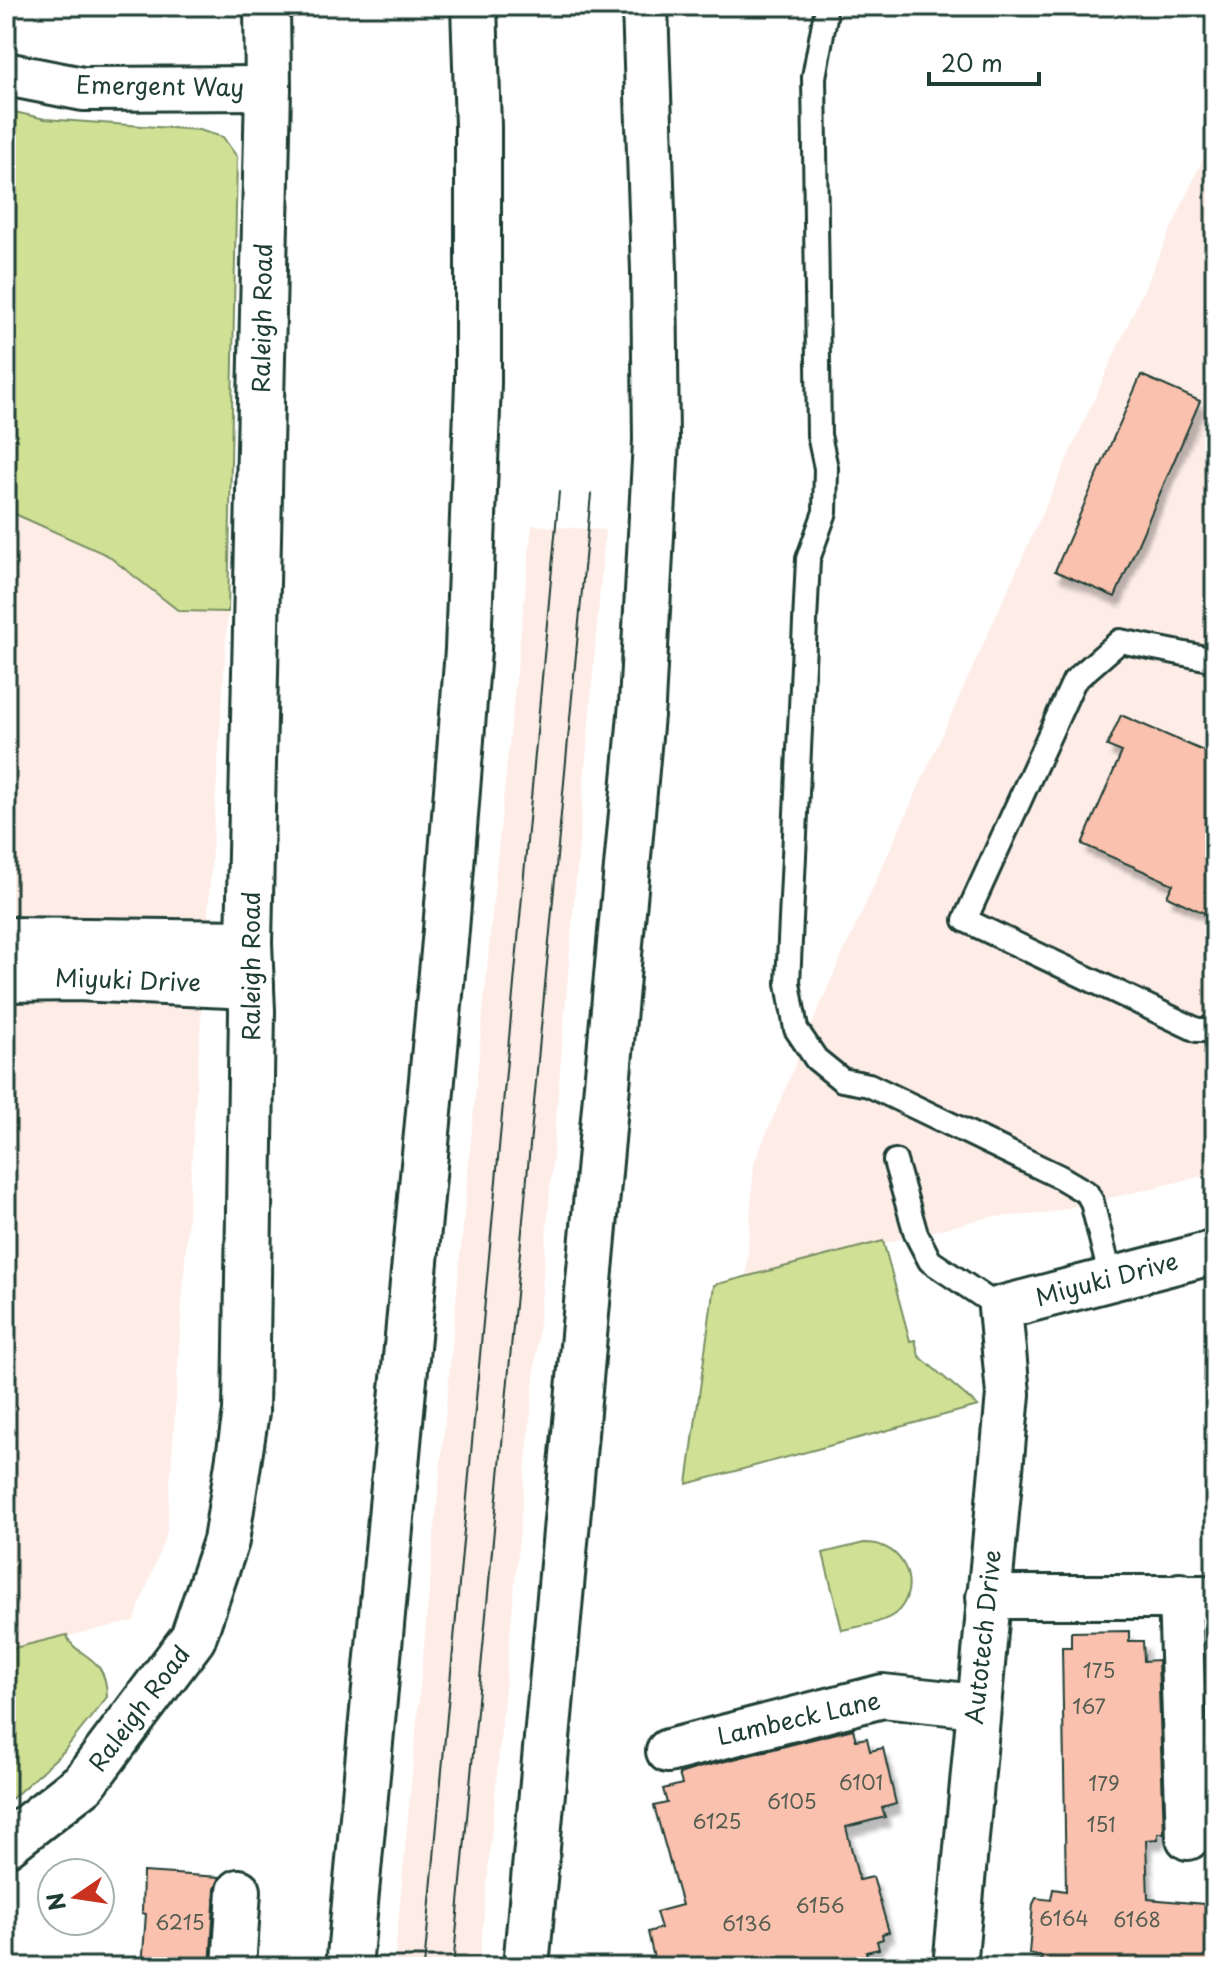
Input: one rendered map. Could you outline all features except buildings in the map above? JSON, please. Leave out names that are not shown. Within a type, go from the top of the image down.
[{"type":"main road","name":"Raleigh Road","points":[[6,1844],[84,1783],[193,1638],[226,1541],[246,1412],[249,943],[268,88],[267,6]]},
{"type":"main road","points":[[349,1967],[443,961],[468,650],[478,383],[478,126],[474,6]]},
{"type":"main road","points":[[526,1967],[642,704],[656,441],[645,6]]},
{"type":"main road","name":"Miyuki Drive","points":[[6,940],[249,943]]},
{"type":"main road","name":"Miyuki Drive","points":[[6,979],[77,978],[251,986]]},
{"type":"street","name":"Emergent Way","points":[[6,74],[83,89],[268,88]]},
{"type":"street","name":"Miyuki Drive","points":[[1000,1308],[1215,1252]]},
{"type":"street","name":"Autotech Drive","points":[[955,1967],[1008,1394],[1000,1308]]},
{"type":"street","points":[[988,1597],[1198,1596],[1188,1838]]},
{"type":"street","name":"Lambeck Lane","points":[[668,1751],[883,1696],[977,1706]]},
{"type":"street","points":[[234,1967],[239,1891]]},
{"type":"lane","points":[[825,17],[814,77],[819,435],[826,468],[825,512],[808,559],[788,983],[796,1029],[816,1059],[842,1080],[869,1085],[1087,1193],[1111,1279]]},
{"type":"lane","points":[[1215,660],[1120,641],[1074,681],[965,920],[1197,1030],[1215,1030]]},
{"type":"lane","points":[[895,1161],[916,1234],[930,1261],[1000,1308]]},
{"type":"shaded area","points":[[1215,132],[1215,1173],[1044,1214],[990,1217],[746,1277],[754,1163],[827,989]]},
{"type":"shaded area","points":[[6,510],[107,555],[179,611],[228,612],[167,1532],[134,1621],[6,1650]]},
{"type":"shaded area","points":[[532,525],[605,530],[538,1336],[479,1967],[394,1967],[499,839]]},
{"type":"green space","points":[[6,110],[45,119],[199,130],[223,137],[237,157],[228,612],[179,611],[107,555],[6,510]]},
{"type":"green space","points":[[883,1241],[910,1341],[915,1340],[919,1356],[978,1406],[687,1484],[714,1285]]},
{"type":"green space","points":[[864,1543],[880,1545],[899,1558],[908,1576],[907,1596],[903,1605],[890,1617],[842,1630],[823,1553]]},
{"type":"green space","points":[[67,1635],[70,1642],[102,1672],[107,1697],[63,1752],[6,1804],[6,1650]]},
{"type":"tram line","points":[[424,1967],[559,492]]},
{"type":"tram line","points":[[453,1967],[591,494]]}]
